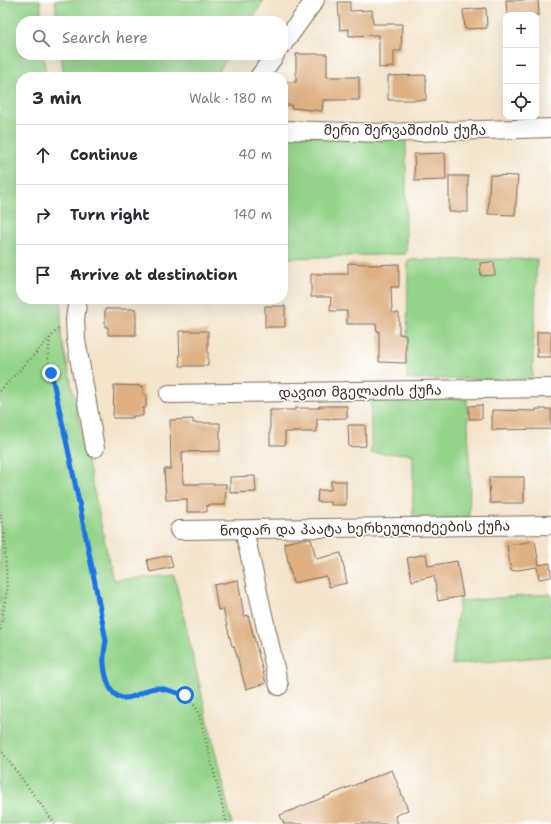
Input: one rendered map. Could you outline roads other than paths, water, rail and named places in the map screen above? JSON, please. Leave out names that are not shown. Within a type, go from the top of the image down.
[{"type":"street","points":[[288,37],[315,0]]},
{"type":"street","points":[[263,72],[271,60]]},
{"type":"street","name":"მერი შერვაშიძის ქუჩა","points":[[288,130],[384,133],[551,128]]},
{"type":"street","points":[[78,304],[76,340],[95,448]]},
{"type":"street","name":"დავით მგელაძის ქუჩა","points":[[169,394],[551,388]]},
{"type":"street","name":"ნოდარ და პაატა ხერხეულიძეების ქუჩა","points":[[179,530],[551,526]]},
{"type":"street","points":[[244,530],[279,686]]}]
